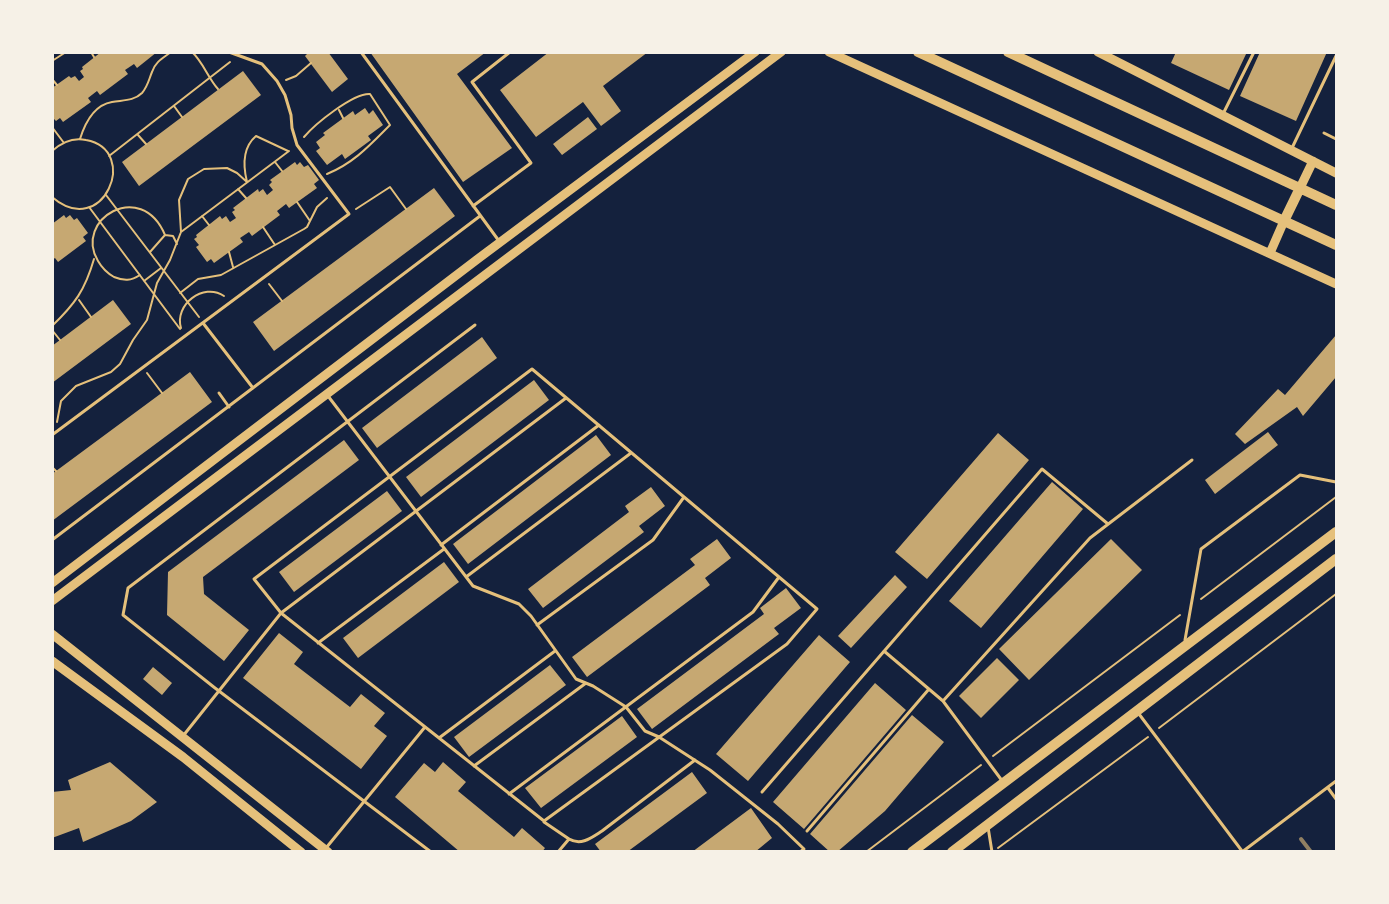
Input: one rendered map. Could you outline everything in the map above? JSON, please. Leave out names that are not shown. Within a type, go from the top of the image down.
[{"type":"main road","points":[[52,583],[755,52]]},
{"type":"main road","points":[[52,601],[781,52]]},
{"type":"main road","points":[[829,52],[1336,284]]},
{"type":"main road","points":[[918,52],[1336,245]]},
{"type":"main road","points":[[1098,52],[1336,173]]},
{"type":"main road","points":[[1008,53],[1336,206]]},
{"type":"main road","points":[[1270,254],[1313,161]]},
{"type":"main road","points":[[912,852],[1336,532]]},
{"type":"main road","points":[[952,852],[1336,559]]},
{"type":"main road","points":[[52,634],[326,850]]},
{"type":"main road","points":[[52,662],[183,757],[301,852]]},
{"type":"lane","points":[[52,435],[348,214],[297,145],[285,95],[277,81],[262,64],[229,52]]},
{"type":"lane","points":[[361,52],[500,243]]},
{"type":"lane","points":[[474,206],[531,163],[472,82],[510,52]]},
{"type":"lane","points":[[1222,115],[1254,52]]},
{"type":"lane","points":[[1291,150],[1335,65],[1336,56]]},
{"type":"lane","points":[[1324,133],[1336,140]]},
{"type":"lane","points":[[52,540],[480,216]]},
{"type":"lane","points":[[203,323],[253,388]]},
{"type":"lane","points":[[431,852],[123,615],[128,588],[475,325]]},
{"type":"lane","points":[[544,822],[787,644],[817,609],[532,369],[254,579],[281,613],[544,822],[575,843],[585,841],[602,831],[695,760]]},
{"type":"lane","points":[[219,393],[229,407]]},
{"type":"lane","points":[[327,395],[472,586],[519,604],[576,679],[626,707],[645,731],[659,737],[710,770],[778,824],[804,849],[800,852]]},
{"type":"lane","points":[[183,737],[281,613],[566,398]]},
{"type":"lane","points":[[441,545],[599,425]]},
{"type":"lane","points":[[466,577],[631,453]]},
{"type":"lane","points":[[943,701],[1090,538],[1192,460]]},
{"type":"lane","points":[[762,792],[1042,469],[1108,524]]},
{"type":"lane","points":[[1184,645],[1201,549],[1300,475],[1336,482]]},
{"type":"lane","points":[[537,625],[653,540],[684,497]]},
{"type":"lane","points":[[318,643],[444,549]]},
{"type":"lane","points":[[509,794],[753,612],[779,577]]},
{"type":"lane","points":[[439,738],[556,651]]},
{"type":"lane","points":[[884,651],[943,701],[1004,783]]},
{"type":"lane","points":[[474,766],[586,683]]},
{"type":"lane","points":[[807,831],[929,689]]},
{"type":"lane","points":[[1136,710],[1242,851],[1336,781]]},
{"type":"lane","points":[[326,850],[425,727]]},
{"type":"lane","points":[[1328,788],[1336,799]]},
{"type":"lane","points":[[988,824],[993,852]]},
{"type":"lane","points":[[558,852],[568,839]]},
{"type":"path","points":[[52,61],[66,52]]},
{"type":"path","points":[[91,52],[94,57]]},
{"type":"path","points":[[80,139],[84,125],[92,114],[110,102],[135,98],[143,92],[159,60],[171,52]]},
{"type":"path","points":[[192,52],[208,79],[218,90]]},
{"type":"path","points":[[109,156],[238,57]]},
{"type":"path","points":[[277,81],[296,76],[311,63]]},
{"type":"path","points":[[52,79],[57,85]]},
{"type":"path","points":[[297,145],[320,120],[362,94],[370,94],[390,125],[362,153],[337,170],[321,176]]},
{"type":"path","points":[[174,106],[182,117]]},
{"type":"path","points":[[338,109],[343,118]]},
{"type":"path","points":[[52,127],[64,143]]},
{"type":"path","points":[[137,134],[146,144]]},
{"type":"path","points":[[181,232],[288,151],[256,136],[244,155],[247,182]]},
{"type":"path","points":[[52,151],[64,143],[80,139],[91,141],[109,156],[114,178],[106,195],[93,206],[71,208],[52,197]]},
{"type":"path","points":[[275,161],[282,171]]},
{"type":"path","points":[[60,429],[57,422],[61,401],[76,386],[111,372],[120,364],[147,320],[153,294],[181,232],[179,200],[183,188],[194,174],[204,169],[227,168],[247,182]]},
{"type":"path","points":[[348,214],[390,187],[406,209]]},
{"type":"path","points":[[238,189],[246,198]]},
{"type":"path","points":[[180,293],[198,279],[213,278],[307,227],[318,207],[333,194]]},
{"type":"path","points":[[106,195],[203,323]]},
{"type":"path","points":[[297,202],[310,221]]},
{"type":"path","points":[[89,207],[185,336]]},
{"type":"path","points":[[140,275],[133,280],[120,279],[110,275],[101,267],[95,257],[93,246],[94,234],[99,223],[106,215],[117,209],[140,208],[152,214],[160,223],[165,235]]},
{"type":"path","points":[[202,216],[209,225]]},
{"type":"path","points":[[263,228],[276,245]]},
{"type":"path","points":[[150,252],[165,235]]},
{"type":"path","points":[[165,235],[172,236],[177,244]]},
{"type":"path","points":[[229,252],[233,267]]},
{"type":"path","points":[[60,340],[52,328],[78,299],[88,280],[95,257]]},
{"type":"path","points":[[144,281],[161,268]]},
{"type":"path","points":[[264,277],[282,301]]},
{"type":"path","points":[[185,336],[179,326],[180,316],[190,298],[209,292],[219,293],[231,302]]},
{"type":"path","points":[[78,299],[91,317]]},
{"type":"path","points":[[143,367],[162,393]]},
{"type":"path","points":[[52,467],[56,471]]},
{"type":"path","points":[[866,852],[1336,497]]},
{"type":"path","points":[[993,852],[1336,594]]},
{"type":"building","points":[[101,52],[157,52],[137,68],[134,64],[125,70],[128,74],[100,95],[97,91],[88,98],[91,102],[63,122],[60,118],[56,121],[52,117],[52,88],[69,76],[71,78],[75,76],[79,81],[84,77],[80,71],[82,67]]},
{"type":"building","points":[[309,52],[328,52],[348,79],[332,92],[305,56]]},
{"type":"building","points":[[370,52],[486,52],[457,74],[512,148],[463,182]]},
{"type":"building","points":[[549,52],[648,52],[603,86],[621,111],[601,126],[583,102],[536,137],[500,90]]},
{"type":"building","points":[[1176,52],[1247,52],[1229,90],[1171,63]]},
{"type":"building","points":[[1260,52],[1327,52],[1296,121],[1240,96]]},
{"type":"building","points":[[243,71],[261,95],[139,186],[122,162]]},
{"type":"building","points":[[365,108],[369,114],[373,110],[383,125],[368,136],[371,140],[345,159],[342,154],[327,165],[316,151],[320,148],[316,142],[325,135],[323,133],[353,111],[355,115]]},
{"type":"building","points":[[588,117],[597,129],[562,155],[553,144]]},
{"type":"building","points":[[295,162],[297,165],[300,162],[304,167],[308,165],[319,180],[314,184],[317,188],[289,208],[286,204],[277,211],[280,215],[252,236],[249,232],[240,238],[243,242],[214,263],[211,259],[207,262],[196,247],[199,245],[194,239],[196,235],[220,216],[222,219],[226,216],[230,222],[236,218],[232,212],[235,210],[233,208],[258,189],[259,192],[263,189],[267,195],[273,190],[269,185],[272,182],[270,180]]},
{"type":"building","points":[[434,188],[455,216],[274,351],[253,322]]},
{"type":"building","points":[[64,215],[66,218],[70,215],[74,220],[77,218],[88,233],[83,237],[86,241],[58,262],[55,258],[52,260],[52,224]]},
{"type":"building","points":[[113,300],[131,324],[52,383],[52,346]]},
{"type":"building","points":[[1336,335],[1336,377],[1303,416],[1297,407],[1245,444],[1235,434],[1278,389],[1285,395]]},
{"type":"building","points":[[482,337],[497,358],[377,448],[362,428]]},
{"type":"building","points":[[190,372],[212,402],[52,521],[52,474]]},
{"type":"building","points":[[534,380],[549,400],[421,497],[406,477]]},
{"type":"building","points":[[1268,432],[1278,445],[1215,494],[1205,480]]},
{"type":"building","points":[[998,433],[1029,460],[927,579],[895,552]]},
{"type":"building","points":[[596,435],[611,455],[468,564],[453,544]]},
{"type":"building","points":[[344,440],[359,460],[203,577],[204,594],[249,630],[224,661],[167,615],[168,572]]},
{"type":"building","points":[[1052,482],[1083,509],[981,628],[949,601]]},
{"type":"building","points":[[651,487],[665,506],[639,526],[644,532],[543,608],[528,589],[629,512],[625,506]]},
{"type":"building","points":[[387,491],[402,511],[294,592],[279,572]]},
{"type":"building","points":[[717,539],[731,558],[705,578],[710,585],[587,677],[572,657],[695,565],[690,559]]},
{"type":"building","points":[[1111,539],[1142,570],[1029,680],[999,649]]},
{"type":"building","points":[[444,562],[459,582],[358,658],[343,638]]},
{"type":"building","points":[[895,575],[907,587],[851,648],[838,636]]},
{"type":"building","points":[[786,588],[801,608],[774,628],[779,634],[652,729],[637,709],[764,614],[760,608]]},
{"type":"building","points":[[279,633],[303,652],[294,664],[350,707],[361,694],[385,713],[374,726],[387,736],[361,769],[243,678]]},
{"type":"building","points":[[819,635],[850,662],[748,781],[716,754]]},
{"type":"building","points":[[997,658],[1019,680],[981,718],[959,696]]},
{"type":"building","points":[[550,665],[566,685],[469,757],[454,737]]},
{"type":"building","points":[[153,667],[172,683],[162,695],[143,679]]},
{"type":"building","points":[[875,683],[906,710],[804,829],[773,802]]},
{"type":"building","points":[[912,715],[944,742],[885,811],[837,852],[830,852],[810,834]]},
{"type":"building","points":[[622,716],[637,737],[541,808],[525,788]]},
{"type":"building","points":[[110,762],[157,802],[131,821],[83,842],[79,828],[52,838],[52,792],[71,790],[68,780]]},
{"type":"building","points":[[443,762],[466,782],[458,791],[514,837],[522,828],[545,848],[542,852],[460,852],[395,797],[424,763],[435,772]]},
{"type":"building","points":[[692,772],[707,793],[627,852],[601,852],[595,844]]},
{"type":"building","points":[[751,808],[772,838],[755,852],[692,852]]},
{"type":"railway","points":[[1301,839],[1311,852]]}]
